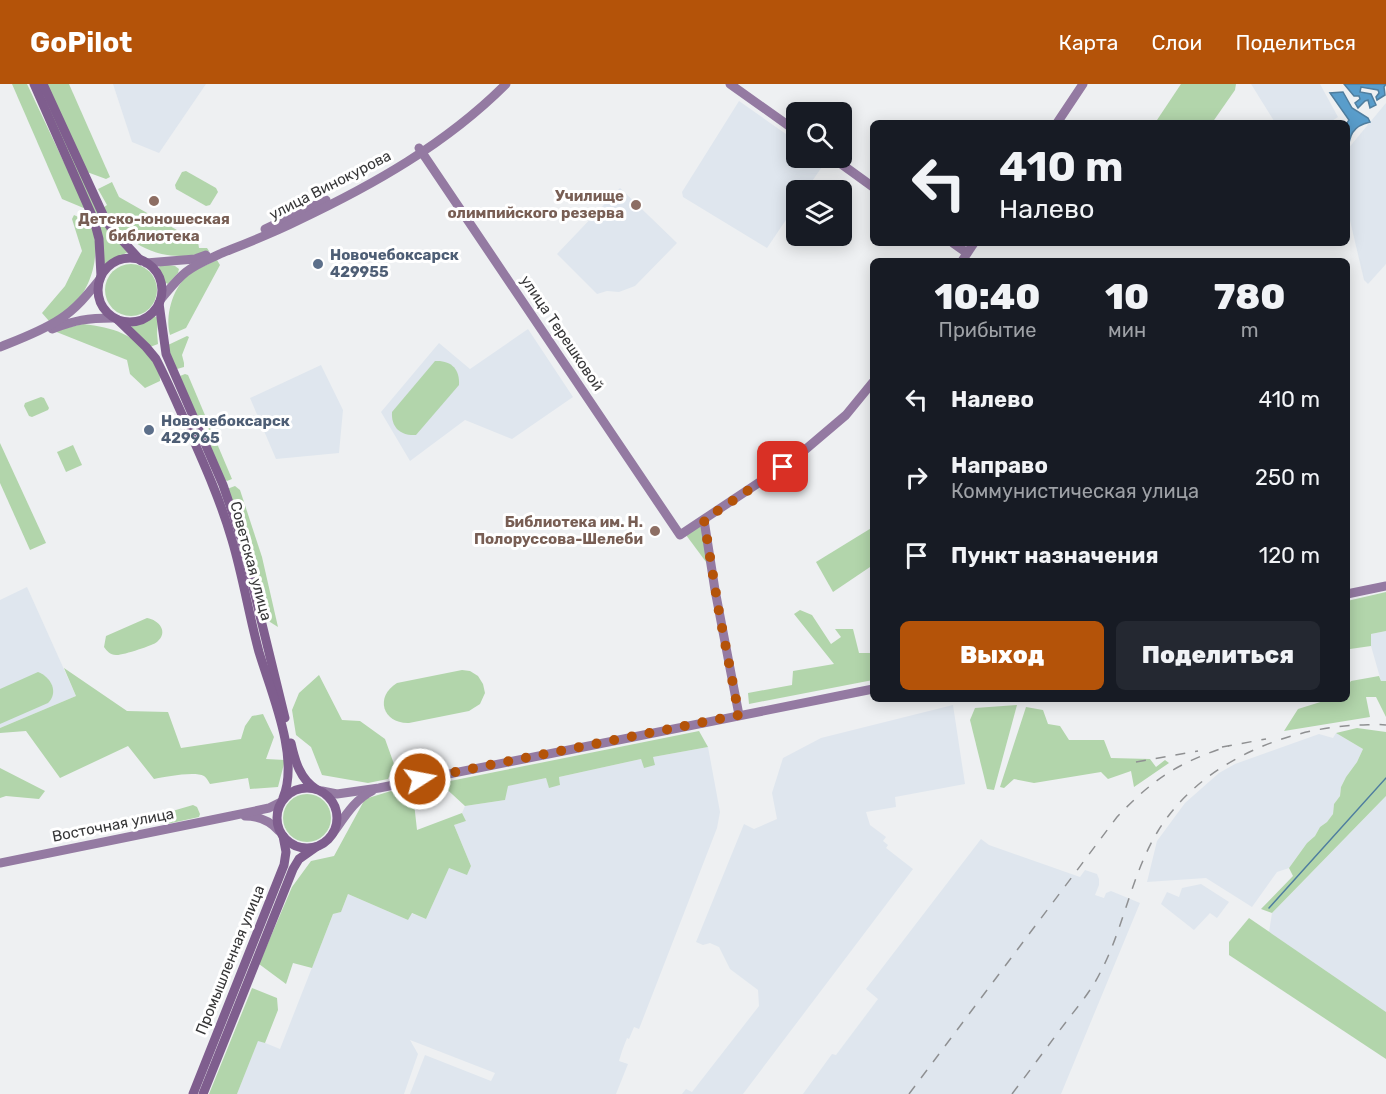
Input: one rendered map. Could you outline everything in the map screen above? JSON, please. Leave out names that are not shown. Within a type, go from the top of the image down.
[{"type":"main road","points":[[34,84],[94,220],[100,248],[99,299],[104,310],[115,319],[125,322],[140,321],[150,315],[160,301],[162,289],[159,278],[105,219],[43,84]]},
{"type":"main road","points":[[100,278],[109,266],[120,260],[134,259],[144,262]]},
{"type":"main road","name":"Советская улица","points":[[160,301],[166,354],[223,485],[241,538],[286,737],[289,769],[287,789],[282,800]]},
{"type":"main road","name":"Советская улица","points":[[115,319],[146,346],[156,359],[215,488],[232,540],[259,649],[281,714]]},
{"type":"main road","name":"Советская улица","points":[[286,737],[299,770],[308,783],[319,790]]},
{"type":"main road","points":[[304,788],[319,790],[330,799],[336,809],[337,821],[333,833],[326,842],[316,847],[297,847],[281,834],[277,826],[276,815],[287,794],[304,788]]},
{"type":"main road","name":"Промышленная улица","points":[[203,1094],[284,865],[286,852],[281,834]]},
{"type":"main road","name":"Промышленная улица","points":[[193,1094],[293,869],[299,859],[316,847]]},
{"type":"street","name":"улица Винокурова","points":[[420,150],[499,84]]},
{"type":"street","name":"улица Винокурова","points":[[160,301],[181,276],[195,266],[291,224],[370,185],[476,112],[506,84]]},
{"type":"street","points":[[730,84],[786,124]]},
{"type":"street","points":[[1059,120],[1083,84]]},
{"type":"street","name":"улица Терешковой","points":[[420,150],[680,535],[704,520]]},
{"type":"street","name":"улица Винокурова","points":[[144,262],[195,259],[203,256],[345,192],[401,163]]},
{"type":"street","points":[[847,168],[870,185]]},
{"type":"street","points":[[0,349],[59,320],[82,300],[100,278]]},
{"type":"street","points":[[0,349],[71,321],[85,318],[115,319]]},
{"type":"street","points":[[739,715],[704,520],[793,460],[846,415],[870,386]]},
{"type":"street","points":[[1350,593],[1386,586]]},
{"type":"street","points":[[319,790],[337,794],[379,788],[870,689]]},
{"type":"street","points":[[333,833],[362,797],[379,788]]},
{"type":"street","name":"Восточная улица","points":[[0,863],[269,808],[282,800]]},
{"type":"street","name":"Восточная улица","points":[[231,816],[261,818],[273,825],[281,834]]},
{"type":"shaded area","points":[[113,84],[206,84],[159,153],[132,142]]},
{"type":"shaded area","points":[[1251,84],[1320,84],[1338,117],[1334,120],[1273,120]]},
{"type":"shaded area","points":[[739,101],[786,134],[786,168],[821,168],[813,180],[786,180],[786,220],[767,248],[683,197],[682,192]]},
{"type":"shaded area","points":[[1386,103],[1386,264],[1368,284],[1364,280],[1350,221],[1350,146]]},
{"type":"shaded area","points":[[620,188],[677,243],[635,286],[619,292],[607,291],[597,294],[557,254]]},
{"type":"shaded area","points":[[528,329],[573,397],[512,439],[465,420],[410,461],[381,412],[439,343],[470,369]]},
{"type":"shaded area","points":[[321,365],[343,410],[339,453],[276,459],[250,398]]},
{"type":"shaded area","points":[[27,587],[76,696],[0,728],[0,600]]},
{"type":"shaded area","points":[[1386,631],[1386,681],[1381,681],[1371,646],[1371,634]]},
{"type":"shaded area","points":[[953,705],[965,784],[895,797],[896,807],[866,812],[870,825],[886,837],[883,841],[888,845],[886,848],[913,869],[743,1094],[682,1094],[686,1089],[692,1092],[759,1006],[758,990],[730,969],[719,947],[710,943],[703,945],[696,942],[744,824],[754,829],[777,819],[772,793],[783,758],[821,738]]},
{"type":"shaded area","points":[[1336,733],[1363,749],[1341,787],[1340,796],[1334,804],[1333,814],[1320,827],[1289,868],[1277,872],[1252,907],[1206,878],[1147,882],[1157,841],[1185,803],[1219,773],[1235,764],[1319,734],[1333,738]]},
{"type":"shaded area","points":[[708,747],[720,812],[717,828],[639,1029],[634,1027],[622,1051],[619,1061],[628,1064],[616,1094],[410,1094],[425,1055],[491,1081],[495,1073],[410,1040],[418,1054],[404,1094],[237,1094],[258,1040],[280,1049],[333,914],[341,912],[348,894],[408,920],[411,913],[426,919],[449,867],[467,874],[471,866],[454,825],[466,821],[462,813],[465,806],[505,800],[507,786],[546,778],[549,787],[560,785],[559,777],[641,759],[644,767],[653,757]]},
{"type":"shaded area","points":[[1386,796],[1386,1012],[1269,932],[1272,913]]},
{"type":"shaded area","points":[[981,839],[989,845],[1080,877],[1085,870],[1097,874],[1099,885],[1095,895],[1104,898],[1106,893],[1111,891],[1140,903],[1061,1094],[803,1094],[832,1054],[836,1055],[878,999],[866,989]]},
{"type":"shaded area","points":[[1201,884],[1229,902],[1217,918],[1210,913],[1194,930],[1161,904],[1167,892],[1179,897],[1182,888]]},
{"type":"green space","points":[[12,84],[27,84],[86,209],[62,199]]},
{"type":"green space","points":[[47,84],[69,84],[110,177],[106,179],[87,172]]},
{"type":"green space","points":[[1181,84],[1236,84],[1235,90],[1214,120],[1157,120]]},
{"type":"green space","points":[[47,98],[101,218],[128,252],[106,264],[103,263],[103,252],[44,99]]},
{"type":"green space","points":[[186,171],[216,188],[218,192],[210,205],[206,206],[176,189],[175,185],[182,172]]},
{"type":"green space","points":[[112,182],[119,197],[198,242],[199,248],[207,248],[209,251],[177,256],[162,254],[135,242],[123,233],[103,208],[107,205],[98,189]]},
{"type":"green space","points":[[74,215],[91,223],[95,260],[82,294],[63,314],[49,321],[42,313],[65,286],[82,251],[72,219]]},
{"type":"green space","points":[[217,260],[220,265],[186,328],[170,335],[169,312],[177,288],[197,269]]},
{"type":"green space","points":[[126,264],[136,264],[150,271],[157,290],[150,309],[136,316],[126,316],[116,312],[109,305],[105,295],[105,285],[109,275],[116,268]]},
{"type":"green space","points":[[161,264],[175,266],[179,269],[168,284],[164,282],[158,269]]},
{"type":"green space","points":[[154,316],[158,318],[158,344],[150,347],[130,329],[133,324],[139,324]]},
{"type":"green space","points":[[83,324],[114,330],[130,338],[152,360],[160,374],[160,381],[145,388],[130,374],[127,360],[54,331]]},
{"type":"green space","points":[[189,337],[182,355],[184,367],[177,369],[173,367],[168,345]]},
{"type":"green space","points":[[435,361],[446,362],[456,370],[459,385],[416,435],[405,434],[395,426],[392,412]]},
{"type":"green space","points":[[188,375],[232,479],[227,481],[222,478],[180,376]]},
{"type":"green space","points":[[44,398],[48,410],[32,417],[29,416],[24,406],[25,403]]},
{"type":"green space","points":[[0,443],[46,543],[30,550],[0,483]]},
{"type":"green space","points":[[73,445],[82,465],[66,472],[57,452]]},
{"type":"green space","points":[[235,486],[240,490],[262,557],[278,627],[270,622],[262,612],[227,489]]},
{"type":"green space","points":[[702,525],[709,566],[686,535]]},
{"type":"green space","points":[[870,529],[870,567],[833,592],[816,562]]},
{"type":"green space","points":[[1386,592],[1386,631],[1371,634],[1371,646],[1350,649],[1350,600]]},
{"type":"green space","points":[[800,610],[812,615],[831,644],[841,637],[835,629],[853,629],[859,653],[870,653],[870,681],[749,704],[748,693],[792,685],[793,671],[834,664],[794,614]]},
{"type":"green space","points":[[147,618],[155,621],[161,627],[161,638],[157,642],[119,655],[110,654],[104,647],[106,636]]},
{"type":"green space","points":[[64,668],[127,711],[168,712],[181,748],[241,739],[245,726],[252,716],[263,714],[274,737],[266,759],[285,760],[278,787],[250,789],[248,778],[210,784],[204,776],[194,774],[154,779],[128,746],[60,778],[26,731],[0,733],[0,728],[76,696]]},
{"type":"green space","points":[[462,670],[470,671],[478,676],[485,693],[480,704],[469,711],[409,723],[393,719],[385,709],[386,695],[397,683]]},
{"type":"green space","points":[[38,672],[47,677],[52,685],[51,699],[48,703],[0,724],[0,689]]},
{"type":"green space","points":[[319,675],[342,720],[360,721],[385,739],[394,764],[388,779],[368,783],[322,775],[311,747],[296,735],[292,710],[299,693]]},
{"type":"green space","points":[[1379,676],[1381,681],[1386,681],[1386,717],[1376,697],[1366,697],[1370,717],[1284,731],[1298,709],[1320,702],[1350,702],[1351,681]]},
{"type":"green space","points":[[1017,705],[994,790],[987,789],[970,720],[975,708]]},
{"type":"green space","points":[[1026,707],[1043,710],[1048,724],[1060,726],[1069,740],[1104,740],[1111,758],[1150,759],[1156,767],[1165,760],[1169,763],[1134,787],[1131,771],[1108,779],[1101,772],[1034,783],[1014,779],[1004,788],[1000,787]]},
{"type":"green space","points":[[1357,728],[1386,732],[1386,796],[1272,913],[1261,909],[1293,876],[1289,868],[1320,827],[1333,814],[1334,804],[1340,796],[1341,787],[1363,749],[1336,733]]},
{"type":"green space","points":[[699,731],[708,747],[653,757],[655,765],[644,768],[641,759],[559,777],[560,785],[549,788],[546,778],[508,786],[505,800],[465,806],[440,783]]},
{"type":"green space","points":[[0,768],[45,791],[39,799],[6,796],[0,798]]},
{"type":"green space","points":[[391,791],[414,803],[417,830],[462,813],[466,821],[454,825],[471,866],[467,875],[449,868],[426,919],[412,913],[408,920],[348,894],[341,912],[333,914],[312,968],[293,963],[286,984],[259,964],[292,887],[311,861],[334,856],[365,799]]},
{"type":"green space","points":[[302,794],[312,794],[324,801],[331,813],[331,823],[324,835],[312,842],[302,842],[287,831],[283,823],[283,813],[294,798]]},
{"type":"green space","points":[[193,805],[197,807],[199,817],[167,824],[169,812]]},
{"type":"green space","points":[[1249,918],[1386,1012],[1386,1059],[1229,955],[1229,942]]},
{"type":"green space","points":[[252,988],[277,998],[278,1010],[265,1043],[258,1041],[237,1094],[209,1094]]},
{"type":"water","points":[[1344,84],[1386,84],[1385,95],[1377,100],[1378,90],[1361,87],[1360,92],[1371,94],[1376,105],[1370,108],[1368,100],[1358,108],[1355,103],[1360,99],[1359,96],[1354,96]]},
{"type":"water","points":[[1343,92],[1352,108],[1368,118],[1370,122],[1355,129],[1350,139],[1350,120],[1330,93]]},
{"type":"waterway","points":[[1269,908],[1386,778]]},
{"type":"railway","points":[[1012,1094],[1082,1002],[1100,973],[1141,865],[1158,831],[1175,807],[1220,769],[1245,754],[1273,742],[1301,733],[1330,728],[1386,725]]},
{"type":"railway","points":[[1222,747],[1266,739]]},
{"type":"railway","points":[[909,1094],[1117,817],[1143,792],[1168,773],[1195,758],[1229,746]]},
{"type":"railway","points":[[1136,762],[1198,751]]},
{"type":"place","name":"Детско-юношеская библиотека","points":[[154,201]]},
{"type":"place","name":"Училище олимпийского резерва","points":[[636,205]]},
{"type":"place","name":"Новочебоксарск 429955","points":[[318,264]]},
{"type":"place","name":"Новочебоксарск 429965","points":[[149,430]]},
{"type":"place","name":"Библиотека им. Н. Полоруссова-Шелеби","points":[[655,531]]},
{"type":"route","points":[[420,779],[739,715],[704,520],[783,467]]}]
